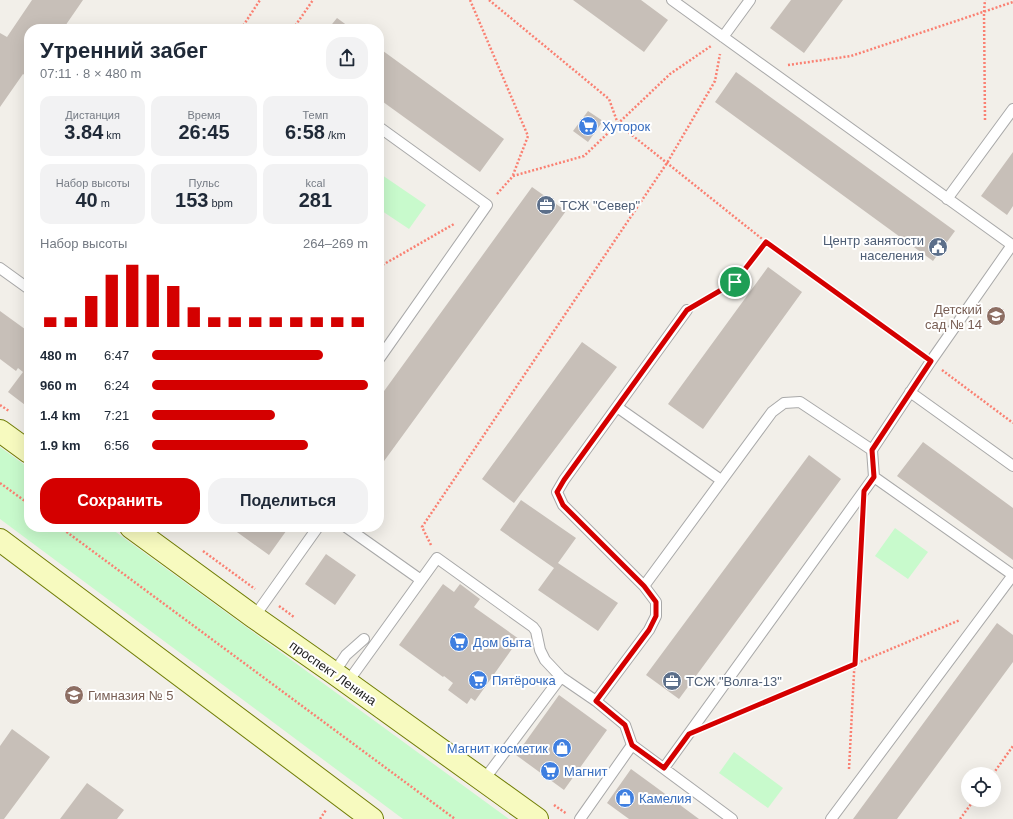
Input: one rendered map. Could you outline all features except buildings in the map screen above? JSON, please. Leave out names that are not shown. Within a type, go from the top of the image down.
[{"type":"street","points":[[0,431],[24,448]]},
{"type":"street","name":"проспект Ленина","points":[[138,532],[537,819]]},
{"type":"street","points":[[0,541],[372,819]]},
{"type":"lane","points":[[664,768],[874,477],[872,450],[931,361],[1012,245],[672,0]]},
{"type":"lane","points":[[724,38],[750,0]]},
{"type":"lane","points":[[947,198],[1013,109]]},
{"type":"lane","points":[[384,131],[488,205],[384,352]]},
{"type":"lane","points":[[0,268],[24,285]]},
{"type":"lane","points":[[596,701],[649,630],[656,616],[656,602],[644,586],[563,505],[557,492],[564,480],[687,310]]},
{"type":"lane","points":[[910,392],[1013,466]]},
{"type":"lane","points":[[644,586],[772,412],[784,404],[800,402],[872,450]]},
{"type":"lane","points":[[617,408],[722,480]]},
{"type":"lane","points":[[831,819],[1013,575],[874,477]]},
{"type":"lane","points":[[254,617],[314,532]]},
{"type":"lane","points":[[353,532],[421,580]]},
{"type":"lane","points":[[340,678],[421,580],[437,558],[533,627],[536,631],[540,650],[545,660],[561,677],[596,701],[625,725],[632,745],[732,819]]},
{"type":"lane","points":[[340,678],[346,655],[364,639]]},
{"type":"lane","points":[[483,781],[561,677]]},
{"type":"lane","points":[[580,819],[632,745]]},
{"type":"path","points":[[244,24],[260,0]]},
{"type":"path","points":[[296,24],[313,0]]},
{"type":"path","points":[[470,0],[528,136],[513,176],[488,205]]},
{"type":"path","points":[[489,0],[609,99],[618,124],[766,242],[931,361],[1013,423]]},
{"type":"path","points":[[985,0],[985,147]]},
{"type":"path","points":[[766,68],[851,56],[1013,2]]},
{"type":"path","points":[[513,176],[584,156],[670,74],[724,38]]},
{"type":"path","points":[[437,558],[422,527],[667,163],[715,81],[724,38]]},
{"type":"path","points":[[384,264],[460,221]]},
{"type":"path","points":[[687,310],[735,282],[766,242]]},
{"type":"path","points":[[0,483],[24,500]]},
{"type":"path","points":[[847,797],[864,491]]},
{"type":"path","points":[[67,532],[455,819]]},
{"type":"path","points":[[689,734],[988,608]]},
{"type":"path","points":[[998,767],[1013,746]]},
{"type":"path","points":[[960,819],[969,807]]},
{"type":"path","points":[[320,819],[326,810]]},
{"type":"green space","points":[[384,176],[426,205],[409,229],[384,212]]},
{"type":"green space","points":[[0,447],[24,464],[24,532],[116,532],[509,819],[403,819],[0,519]]},
{"type":"green space","points":[[895,528],[928,552],[908,579],[875,556]]},
{"type":"green space","points":[[734,752],[783,788],[768,808],[719,773]]},
{"type":"place","name":"Хуторок","points":[[588,126]]},
{"type":"place","name":"ТСЖ \"Север\"","points":[[546,205]]},
{"type":"place","name":"Центр занятости населения","points":[[938,247]]},
{"type":"place","name":"Детский сад № 14","points":[[996,316]]},
{"type":"place","name":"Дом быта","points":[[459,642]]},
{"type":"place","name":"Пятёрочка","points":[[478,680]]},
{"type":"place","name":"ТСЖ \"Волга-13\"","points":[[672,681]]},
{"type":"place","name":"Гимназия № 5","points":[[74,695]]},
{"type":"place","name":"Магнит косметик","points":[[562,748]]},
{"type":"place","name":"Магнит","points":[[550,771]]},
{"type":"place","name":"Камелия","points":[[625,798]]},
{"type":"route","points":[[766,242],[931,361],[872,450],[874,477],[864,491],[855,664],[689,734],[664,768],[632,745],[625,725],[596,701],[649,630],[656,616],[656,602],[644,586],[563,505],[557,492],[564,480],[687,310],[735,282],[766,242]]}]
